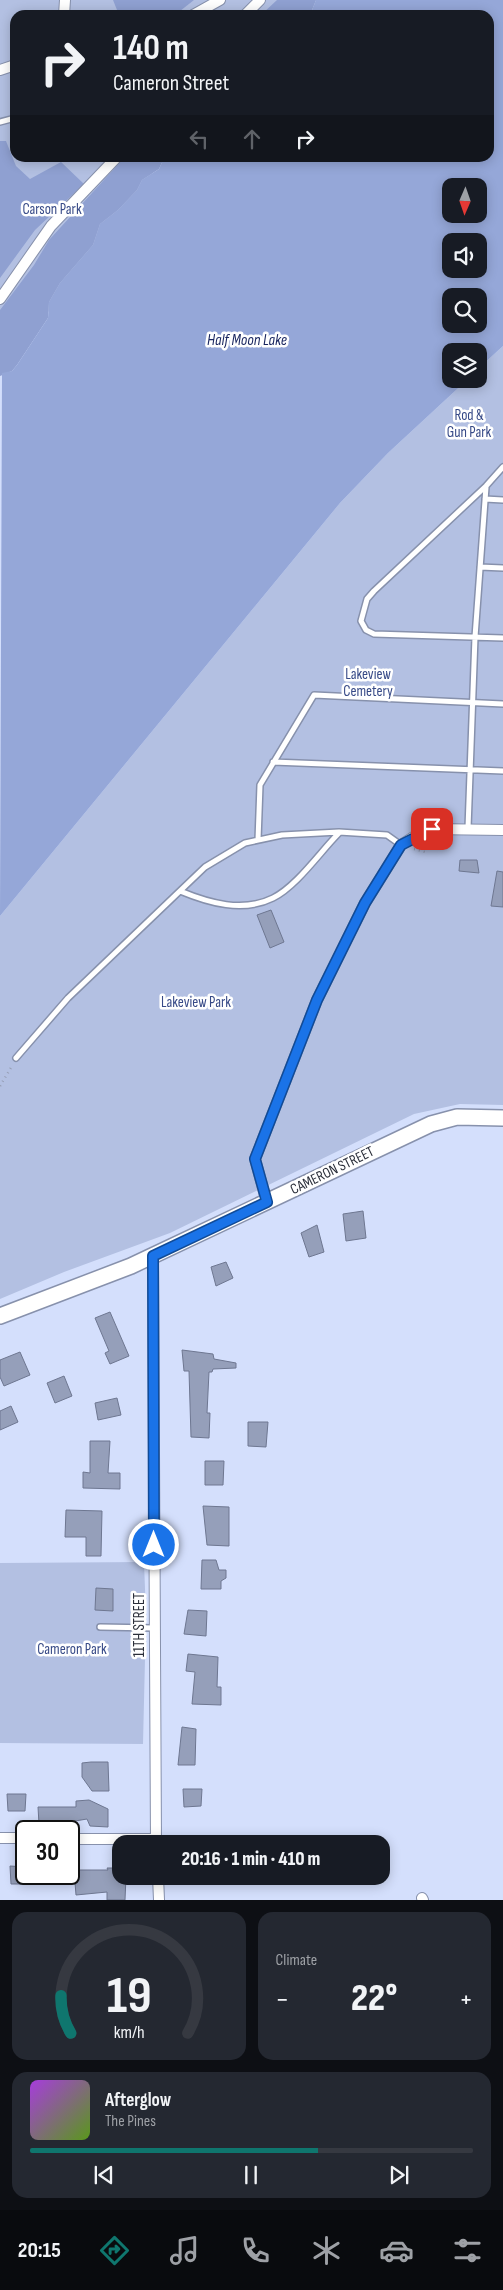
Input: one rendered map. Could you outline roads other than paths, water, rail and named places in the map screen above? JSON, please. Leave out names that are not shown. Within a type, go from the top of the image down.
[{"type":"main road","name":"CAMERON STREET","points":[[0,1316],[153,1256],[404,1135],[431,1124],[458,1117],[503,1118]]},
{"type":"street","points":[[202,10],[220,0]]},
{"type":"street","points":[[0,299],[51,226],[112,162]]},
{"type":"street","points":[[267,1202],[255,1159],[317,1000],[365,903],[401,845],[432,829],[468,828],[503,830]]},
{"type":"street","name":"11TH STREET","points":[[153,1256],[156,1835]]},
{"type":"street","points":[[0,1838],[15,1838]]},
{"type":"street","points":[[80,1838],[112,1839]]},
{"type":"street","points":[[158,1885],[159,1900]]},
{"type":"lane","points":[[503,467],[486,486],[374,591],[367,600],[361,621],[366,630],[374,634],[503,638]]},
{"type":"lane","points":[[468,828],[476,637],[486,486]]},
{"type":"lane","points":[[485,499],[503,500]]},
{"type":"lane","points":[[480,567],[503,568]]},
{"type":"lane","points":[[258,840],[260,785],[314,695],[503,704]]},
{"type":"lane","points":[[273,762],[503,771]]},
{"type":"lane","points":[[180,891],[205,901],[240,907],[273,898],[295,881],[339,832]]},
{"type":"lane","points":[[16,1058],[68,998],[205,867],[245,842],[282,835],[339,832],[386,834],[401,845]]},
{"type":"lane","points":[[100,1627],[154,1628]]},
{"type":"water","name":"Half Moon Lake","points":[[316,0],[503,0],[503,346],[487,361],[487,343],[442,343],[442,388],[458,388],[388,453],[340,503],[0,916],[2,373],[12,371],[48,318],[49,302],[60,283],[93,245],[100,224],[118,210],[137,190],[142,180],[159,169],[162,162],[494,162],[494,10],[312,10]]},
{"type":"park label","name":"Carson Park","points":[[52,209]]},
{"type":"park label","name":"Rod & Gun Park","points":[[469,424]]},
{"type":"park label","name":"Lakeview Cemetery","points":[[368,682]]},
{"type":"park label","name":"Lakeview Park","points":[[196,1002]]},
{"type":"park label","name":"Cameron Park","points":[[72,1649]]}]
